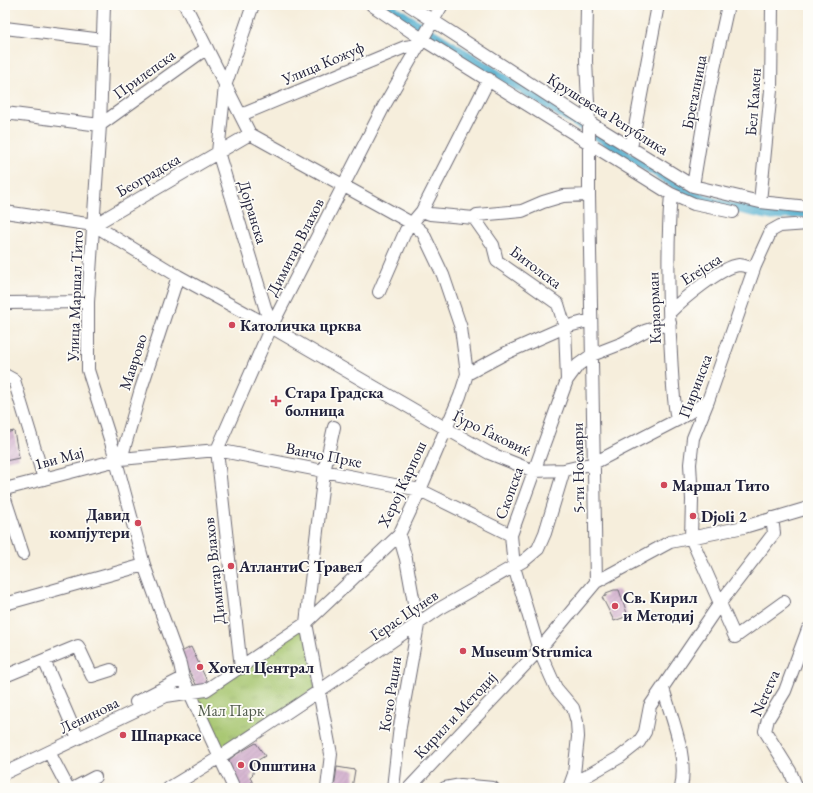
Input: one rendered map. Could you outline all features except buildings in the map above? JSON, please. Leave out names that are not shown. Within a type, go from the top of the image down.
[{"type":"street","name":"Улица Маршал Тито","points":[[104,5],[100,125],[88,302],[88,370],[111,442],[118,459],[144,565],[180,664],[183,678],[234,788]]},
{"type":"street","points":[[185,5],[250,134],[413,224],[423,233],[443,275],[461,328],[467,374],[506,353],[565,328],[591,320]]},
{"type":"street","points":[[218,152],[225,86],[253,5]]},
{"type":"street","points":[[372,5],[420,42],[488,79],[671,194],[694,204],[733,212]]},
{"type":"street","name":"Крушевска Република","points":[[409,5],[589,122],[693,186],[760,202],[808,208]]},
{"type":"street","name":"Димитар Влахов","points":[[241,668],[217,450],[271,327],[384,106],[442,5]]},
{"type":"street","points":[[567,380],[578,365],[592,354],[589,122],[586,61],[587,5]]},
{"type":"street","points":[[631,148],[658,5]]},
{"type":"street","name":"Брегалница","points":[[693,186],[707,100],[728,5]]},
{"type":"street","name":"Бел Камен","points":[[760,202],[771,90],[772,5]]},
{"type":"street","points":[[5,28],[103,40]]},
{"type":"street","name":"Улица Кожуф","points":[[241,115],[420,42]]},
{"type":"street","name":"Прилепска","points":[[100,125],[207,48]]},
{"type":"street","points":[[379,292],[406,230],[413,224],[422,211],[488,79]]},
{"type":"street","points":[[5,113],[100,125]]},
{"type":"street","name":"Београдска","points":[[94,225],[250,134]]},
{"type":"street","name":"Дојранска","points":[[218,152],[271,327]]},
{"type":"street","name":"Караорман","points":[[671,194],[668,235],[670,318],[673,400],[677,420]]},
{"type":"street","points":[[422,211],[430,214],[474,218],[477,215],[522,211],[543,202],[563,196],[589,195]]},
{"type":"street","points":[[5,212],[94,225]]},
{"type":"street","name":"Битолска","points":[[474,218],[493,245],[497,261],[558,304],[565,328]]},
{"type":"street","name":"Пиринска","points":[[784,602],[735,637],[691,538],[692,500],[690,464],[693,438],[708,401],[754,269],[771,231],[780,226],[808,224]]},
{"type":"street","name":"Ѓуро Ѓаковиќ","points":[[94,225],[178,276],[271,327],[489,453],[534,471],[564,470],[594,463],[677,420],[708,401]]},
{"type":"street","name":"Егејска","points":[[592,354],[623,343],[670,318],[687,296],[728,268],[740,265],[754,269]]},
{"type":"street","name":"Маврово","points":[[118,459],[178,276]]},
{"type":"street","points":[[5,303],[88,302]]},
{"type":"street","name":"Скопска","points":[[565,328],[567,380],[511,535],[514,567],[539,650],[556,688],[573,708],[575,715],[578,737],[571,784]]},
{"type":"street","name":"5-ти Ноември","points":[[592,354],[596,582]]},
{"type":"street","name":"Херој Карпош","points":[[241,668],[306,623],[399,535],[460,396],[467,374]]},
{"type":"street","points":[[5,375],[14,380],[44,479]]},
{"type":"street","points":[[326,788],[331,754],[306,623],[324,472],[334,427]]},
{"type":"street","name":"Ванчо Прке","points":[[118,459],[217,450],[420,490],[511,535]]},
{"type":"street","name":"1ви Мај","points":[[5,489],[118,459]]},
{"type":"street","name":"Герас Цунев","points":[[169,788],[220,757],[418,625],[439,609],[514,567],[538,549],[545,533],[564,470]]},
{"type":"street","points":[[5,499],[23,554]]},
{"type":"street","name":"Кирил и Методиј","points":[[409,788],[539,650],[596,582],[670,542],[744,527],[808,508]]},
{"type":"street","points":[[571,784],[620,757],[639,742],[645,732],[650,706],[664,688],[720,603],[774,533],[772,518]]},
{"type":"street","name":"Кочо Рацин","points":[[393,788],[400,726],[418,625],[406,559],[399,535]]},
{"type":"street","points":[[5,604],[144,565]]},
{"type":"street","name":"Neretva","points":[[797,788],[790,771],[765,731],[768,719],[785,691],[808,629]]},
{"type":"street","points":[[5,676],[78,646],[92,676],[111,670]]},
{"type":"street","points":[[44,660],[75,732]]},
{"type":"street","name":"Ленинова","points":[[5,773],[166,696],[206,690],[241,668]]},
{"type":"street","points":[[5,765],[183,678]]},
{"type":"street","points":[[664,688],[682,751],[684,775],[681,788]]},
{"type":"street","points":[[49,752],[76,787],[95,777]]},
{"type":"street","points":[[445,788],[461,785],[493,788]]},
{"type":"green space","name":"Мал Парк","points":[[306,623],[315,688],[220,757],[191,698]]},
{"type":"waterway","points":[[387,5],[690,194],[735,208],[772,216],[808,213]]},
{"type":"place","name":"Католичка црква","points":[[232,325]]},
{"type":"place","name":"Стара Градска болница","points":[[276,401]]},
{"type":"place","name":"Маршал Тито","points":[[664,485]]},
{"type":"place","name":"Djoli 2","points":[[693,516]]},
{"type":"place","name":"Давид компјутери","points":[[138,523]]},
{"type":"place","name":"АтлантиС Травел","points":[[231,566]]},
{"type":"place","name":"Св. Кирил и Методиј","points":[[615,606]]},
{"type":"place","name":"Museum Strumica","points":[[463,651]]},
{"type":"place","name":"Хотел Централ","points":[[200,667]]},
{"type":"place","name":"Шпаркасе","points":[[123,735]]},
{"type":"place","name":"Општина","points":[[241,765]]}]
